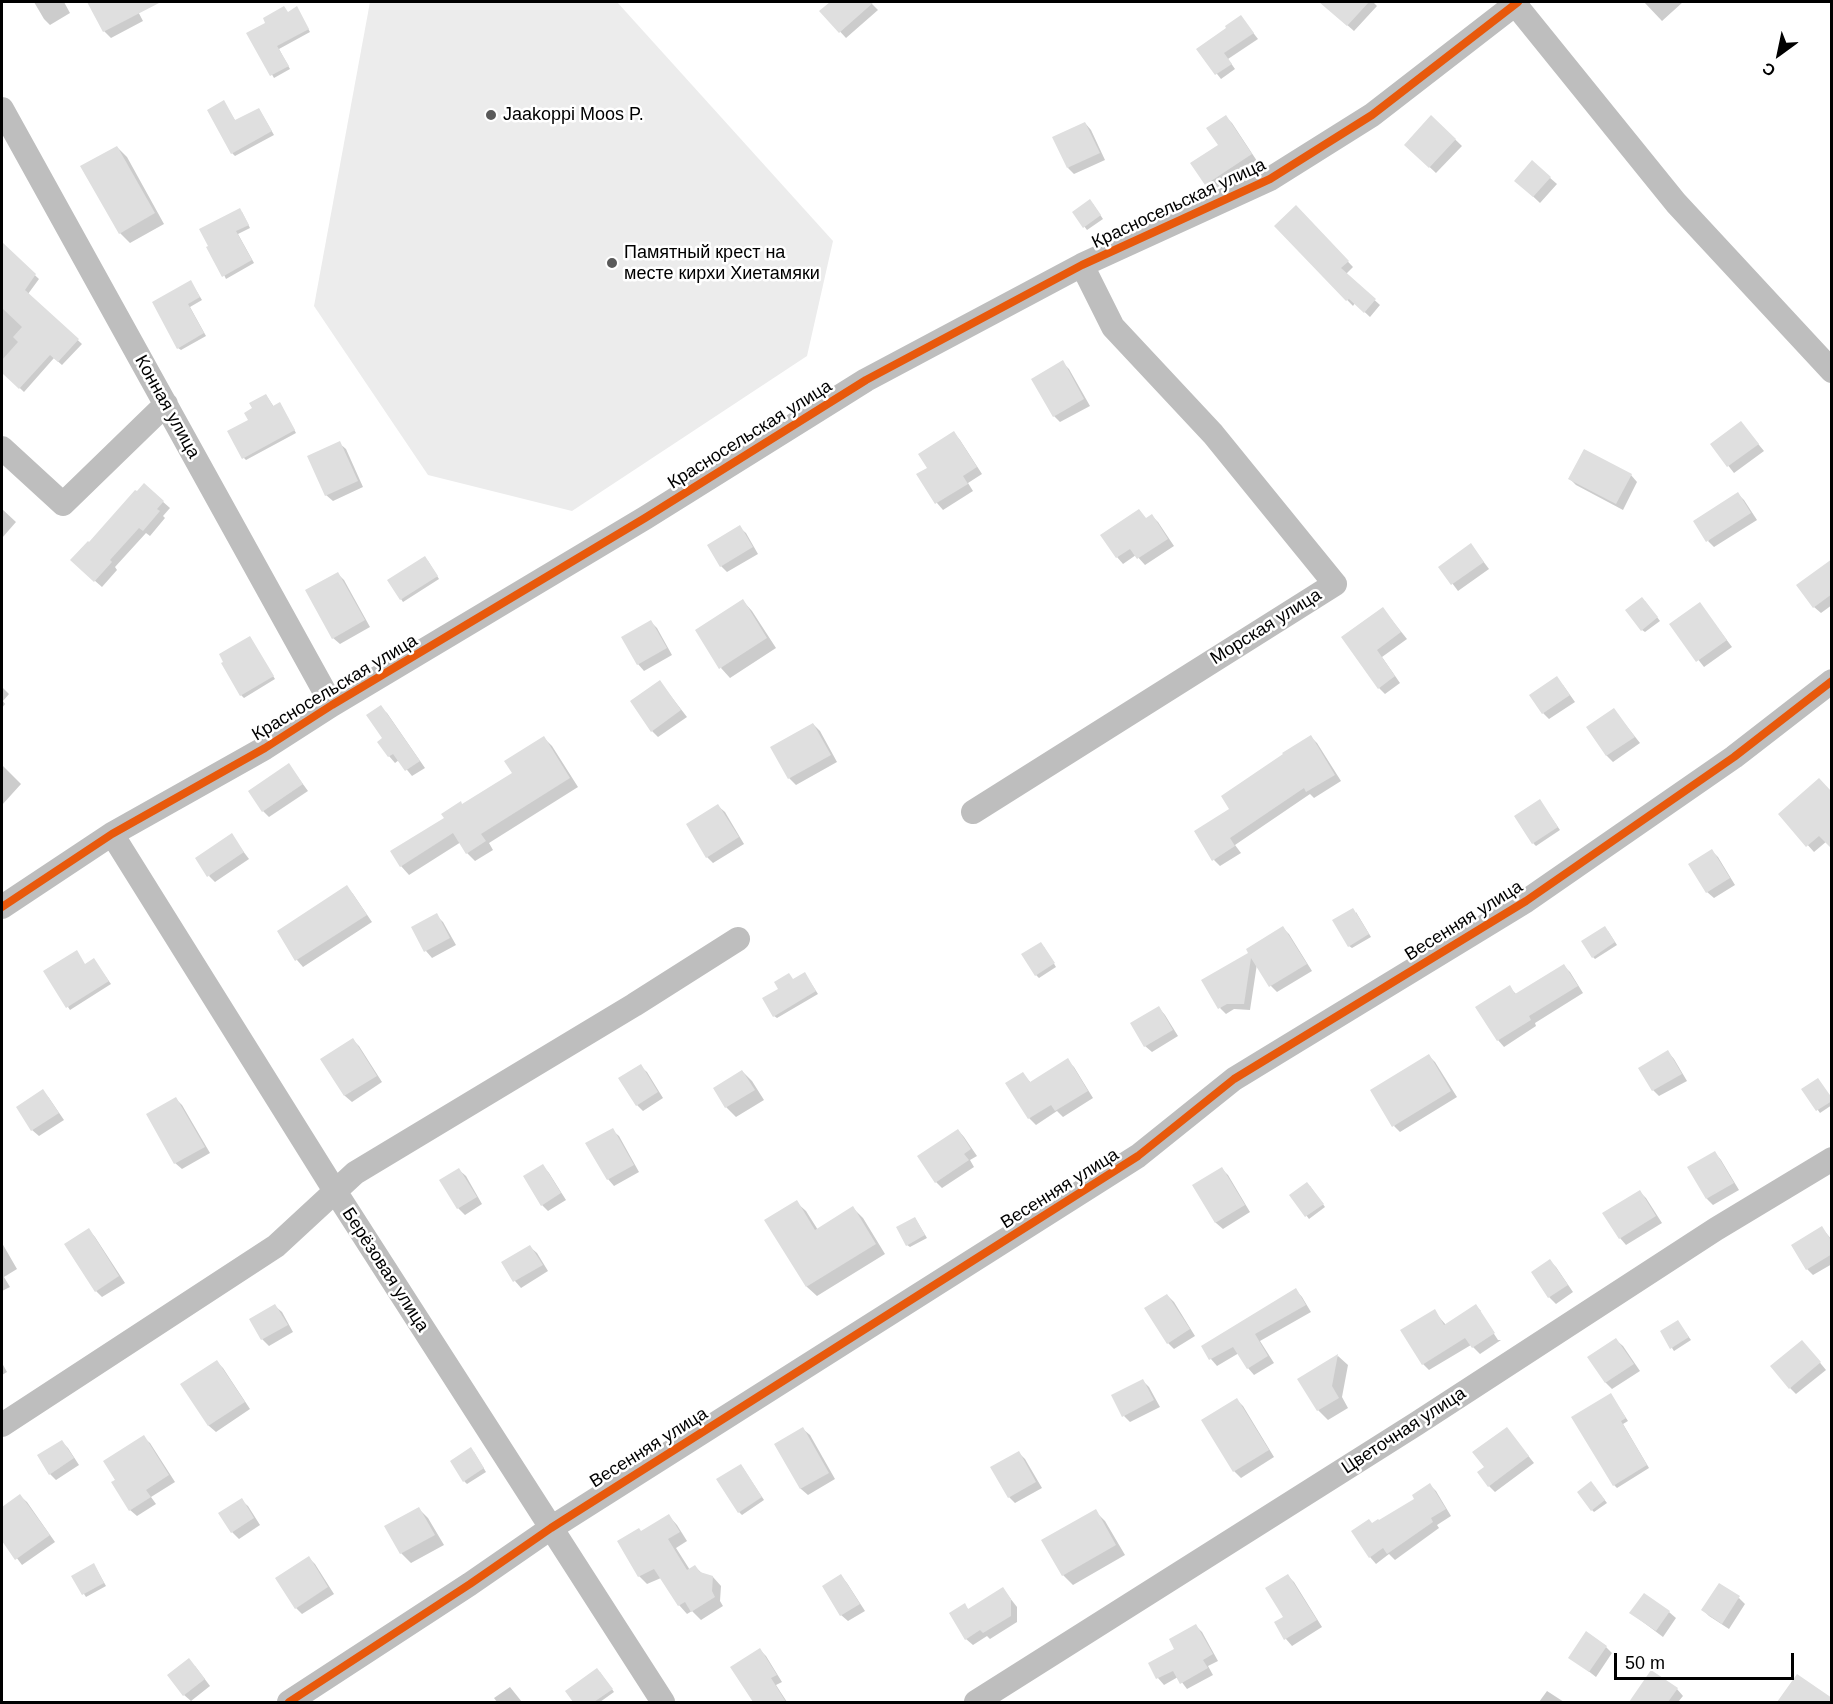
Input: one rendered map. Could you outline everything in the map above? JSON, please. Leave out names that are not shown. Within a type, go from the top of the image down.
[{"type":"street","name":"Красносельская улица","points":[[2,907],[112,834],[265,748],[332,705],[635,524],[866,380],[1083,264],[1270,179],[1372,115],[1517,3]]},
{"type":"street","points":[[1517,3],[1676,203],[1832,371]]},
{"type":"street","name":"Конная улица","points":[[2,109],[332,705]]},
{"type":"street","name":"Морская улица","points":[[973,812],[1335,584],[1212,434],[1113,327],[1083,264]]},
{"type":"street","points":[[2,448],[63,504],[166,404]]},
{"type":"street","name":"Весенняя улица","points":[[290,1702],[551,1528],[1138,1156],[1233,1079],[1526,901],[1734,757],[1832,681]]},
{"type":"street","name":"Берёзовая улица","points":[[112,834],[335,1191],[663,1702]]},
{"type":"street","points":[[2,1425],[276,1246],[355,1173],[634,1005],[738,939]]},
{"type":"street","name":"Цветочная улица","points":[[976,1702],[1416,1424],[1716,1229],[1832,1159]]},
{"type":"shaded area","points":[[370,2],[617,2],[833,241],[807,356],[572,511],[428,475],[314,306]]},
{"type":"building","points":[[87,2],[161,2],[103,32]]},
{"type":"building","points":[[830,2],[874,2],[839,33],[819,11]]},
{"type":"building","points":[[1319,2],[1369,2],[1347,26]]},
{"type":"building","points":[[284,6],[288,12],[297,6],[309,29],[277,46],[289,66],[270,76],[246,33],[265,23],[263,18]]},
{"type":"building","points":[[1241,15],[1254,33],[1224,53],[1232,64],[1215,75],[1196,49]]},
{"type":"building","points":[[224,100],[235,120],[259,108],[272,131],[231,154],[207,110]]},
{"type":"building","points":[[1226,115],[1252,154],[1205,185],[1190,163],[1218,145],[1206,128]]},
{"type":"building","points":[[1431,115],[1456,139],[1429,168],[1404,145]]},
{"type":"building","points":[[1085,122],[1100,153],[1067,168],[1052,137]]},
{"type":"building","points":[[117,146],[155,213],[119,234],[80,166]]},
{"type":"building","points":[[1532,160],[1551,177],[1533,197],[1514,181]]},
{"type":"building","points":[[1090,199],[1101,215],[1083,228],[1072,212]]},
{"type":"building","points":[[1296,205],[1349,261],[1341,268],[1376,299],[1364,313],[1349,299],[1346,301],[1274,226]]},
{"type":"building","points":[[240,208],[249,225],[236,231],[252,260],[222,277],[199,229]]},
{"type":"building","points":[[2,242],[36,274],[25,290],[79,339],[58,362],[50,355],[19,389],[2,373],[2,360],[18,342],[13,337],[22,327],[2,308]]},
{"type":"building","points":[[191,280],[200,297],[188,304],[204,333],[177,349],[152,302]]},
{"type":"building","points":[[1063,360],[1084,399],[1053,417],[1031,379]]},
{"type":"building","points":[[266,394],[273,406],[280,402],[295,430],[242,459],[227,431],[248,420],[244,413],[252,408],[249,403]]},
{"type":"building","points":[[1741,421],[1759,444],[1727,467],[1710,444]]},
{"type":"building","points":[[954,431],[977,467],[963,476],[968,484],[935,504],[916,474],[927,468],[918,454]]},
{"type":"building","points":[[340,441],[358,481],[325,496],[307,456]]},
{"type":"building","points":[[1584,449],[1632,474],[1616,504],[1568,479]]},
{"type":"building","points":[[144,483],[164,501],[157,509],[160,511],[143,531],[139,528],[94,582],[70,560]]},
{"type":"building","points":[[1738,492],[1751,513],[1706,542],[1693,521]]},
{"type":"building","points":[[1139,509],[1146,518],[1152,514],[1168,539],[1137,559],[1130,549],[1116,558],[1100,535]]},
{"type":"building","points":[[740,525],[753,547],[720,567],[707,545]]},
{"type":"building","points":[[1471,543],[1484,562],[1451,585],[1438,567]]},
{"type":"building","points":[[425,556],[438,576],[400,600],[387,580]]},
{"type":"building","points":[[1832,559],[1832,594],[1813,608],[1796,585]]},
{"type":"building","points":[[338,572],[365,620],[332,639],[305,590]]},
{"type":"building","points":[[1642,597],[1658,617],[1641,631],[1625,610]]},
{"type":"building","points":[[743,599],[767,638],[719,669],[695,630]]},
{"type":"building","points":[[1700,602],[1727,640],[1696,662],[1669,624]]},
{"type":"building","points":[[1383,607],[1401,632],[1377,650],[1395,676],[1378,689],[1341,637]]},
{"type":"building","points":[[651,620],[667,648],[637,665],[621,637]]},
{"type":"building","points":[[250,636],[274,676],[240,696],[221,663],[223,662],[219,654]]},
{"type":"building","points":[[1557,676],[1570,695],[1542,714],[1529,695]]},
{"type":"building","points":[[660,680],[681,710],[651,732],[630,701]]},
{"type":"building","points":[[381,705],[420,761],[405,771],[393,754],[388,757],[377,742],[382,738],[366,715]]},
{"type":"building","points":[[1614,708],[1635,737],[1606,756],[1586,727]]},
{"type":"building","points":[[813,723],[831,755],[788,779],[770,747]]},
{"type":"building","points":[[1311,735],[1335,775],[1306,792],[1304,788],[1230,838],[1235,846],[1212,861],[1194,831],[1229,809],[1221,796]]},
{"type":"building","points":[[544,736],[570,778],[481,834],[486,841],[466,854],[453,833],[400,867],[390,851],[444,818],[441,814],[461,801],[462,804],[512,773],[504,761]]},
{"type":"building","points":[[289,763],[303,784],[262,812],[248,791]]},
{"type":"building","points":[[1819,778],[1832,792],[1832,849],[1819,836],[1806,847],[1778,814]]},
{"type":"building","points":[[1540,799],[1558,827],[1532,844],[1514,816]]},
{"type":"building","points":[[718,804],[739,837],[706,858],[686,824]]},
{"type":"building","points":[[232,833],[244,852],[207,877],[195,858]]},
{"type":"building","points":[[1712,849],[1730,878],[1706,893],[1688,864]]},
{"type":"building","points":[[347,885],[367,915],[295,961],[277,931]]},
{"type":"building","points":[[1353,908],[1369,934],[1348,947],[1332,920]]},
{"type":"building","points":[[437,913],[450,938],[424,952],[411,927]]},
{"type":"building","points":[[1283,926],[1307,964],[1269,987],[1251,958],[1244,1004],[1227,1004],[1218,1009],[1201,980],[1248,953],[1246,949]]},
{"type":"building","points":[[1605,926],[1615,942],[1592,958],[1581,941]]},
{"type":"building","points":[[1041,942],[1055,963],[1035,976],[1021,954]]},
{"type":"building","points":[[77,950],[85,964],[94,958],[109,981],[66,1008],[43,971]]},
{"type":"building","points":[[1564,964],[1578,986],[1529,1016],[1531,1020],[1497,1041],[1475,1007],[1510,985],[1515,994]]},
{"type":"building","points":[[805,972],[816,991],[773,1017],[762,998],[778,989],[774,982],[789,973],[793,979]]},
{"type":"building","points":[[1159,1006],[1173,1030],[1144,1047],[1130,1023]]},
{"type":"building","points":[[353,1038],[377,1076],[344,1096],[320,1059]]},
{"type":"building","points":[[1668,1050],[1682,1074],[1652,1091],[1638,1068]]},
{"type":"building","points":[[1429,1054],[1451,1091],[1392,1127],[1370,1090]]},
{"type":"building","points":[[1068,1058],[1088,1091],[1055,1111],[1051,1105],[1028,1119],[1005,1083],[1023,1072],[1030,1082]]},
{"type":"building","points":[[641,1064],[658,1092],[636,1106],[618,1078]]},
{"type":"building","points":[[742,1070],[755,1090],[725,1108],[713,1088]]},
{"type":"building","points":[[1818,1078],[1832,1101],[1816,1111],[1801,1089]]},
{"type":"building","points":[[43,1089],[59,1113],[31,1131],[16,1107]]},
{"type":"building","points":[[176,1097],[205,1147],[174,1164],[146,1114]]},
{"type":"building","points":[[613,1128],[634,1165],[607,1180],[585,1143]]},
{"type":"building","points":[[958,1129],[971,1149],[964,1154],[969,1160],[935,1183],[917,1156]]},
{"type":"building","points":[[1715,1151],[1734,1183],[1706,1199],[1687,1167]]},
{"type":"building","points":[[543,1164],[561,1193],[541,1206],[523,1176]]},
{"type":"building","points":[[1222,1167],[1245,1205],[1215,1223],[1192,1185]]},
{"type":"building","points":[[459,1168],[477,1197],[457,1209],[439,1180]]},
{"type":"building","points":[[1307,1182],[1324,1204],[1305,1217],[1289,1195]]},
{"type":"building","points":[[1640,1190],[1656,1216],[1619,1239],[1602,1213]]},
{"type":"building","points":[[797,1200],[815,1230],[853,1206],[876,1244],[806,1287],[764,1220]]},
{"type":"building","points":[[915,1217],[925,1235],[906,1246],[896,1227]]},
{"type":"building","points":[[1822,1226],[1832,1242],[1832,1254],[1806,1270],[1791,1245]]},
{"type":"building","points":[[89,1228],[119,1276],[95,1292],[64,1244]]},
{"type":"building","points":[[530,1245],[543,1265],[513,1282],[501,1262]]},
{"type":"building","points":[[1550,1259],[1568,1285],[1548,1298],[1531,1272]]},
{"type":"building","points":[[1296,1288],[1306,1305],[1255,1334],[1268,1356],[1247,1369],[1233,1347],[1209,1360],[1201,1346]]},
{"type":"building","points":[[1167,1294],[1190,1329],[1167,1344],[1144,1308]]},
{"type":"building","points":[[275,1304],[288,1325],[261,1340],[249,1319]]},
{"type":"building","points":[[1476,1304],[1495,1333],[1472,1348],[1465,1338],[1422,1365],[1400,1330],[1435,1309],[1444,1325]]},
{"type":"building","points":[[1678,1320],[1689,1337],[1670,1349],[1660,1331]]},
{"type":"building","points":[[1616,1338],[1634,1364],[1605,1383],[1587,1357]]},
{"type":"building","points":[[1802,1340],[1821,1362],[1789,1389],[1770,1366]]},
{"type":"building","points":[[1338,1354],[1332,1386],[1339,1398],[1317,1411],[1297,1379]]},
{"type":"building","points":[[217,1360],[245,1402],[208,1426],[180,1384]]},
{"type":"building","points":[[1143,1379],[1154,1400],[1122,1417],[1111,1395]]},
{"type":"building","points":[[1611,1393],[1626,1418],[1621,1421],[1647,1465],[1613,1486],[1571,1417]]},
{"type":"building","points":[[1237,1398],[1269,1450],[1233,1472],[1201,1420]]},
{"type":"building","points":[[803,1427],[829,1473],[800,1489],[774,1444]]},
{"type":"building","points":[[1507,1427],[1529,1456],[1488,1487],[1477,1472],[1484,1467],[1472,1452]]},
{"type":"building","points":[[144,1435],[169,1475],[146,1490],[151,1497],[129,1511],[111,1482],[115,1480],[103,1461]]},
{"type":"building","points":[[62,1440],[74,1458],[49,1475],[37,1455]]},
{"type":"building","points":[[471,1447],[484,1468],[463,1482],[450,1461]]},
{"type":"building","points":[[1019,1451],[1036,1482],[1008,1498],[990,1467]]},
{"type":"building","points":[[741,1464],[762,1497],[738,1513],[716,1479]]},
{"type":"building","points":[[1591,1481],[1605,1500],[1591,1511],[1577,1492]]},
{"type":"building","points":[[1430,1483],[1446,1509],[1431,1518],[1433,1522],[1387,1554],[1383,1548],[1369,1558],[1351,1531],[1369,1519],[1372,1523],[1379,1520],[1414,1499],[1412,1495]]},
{"type":"building","points":[[20,1494],[50,1535],[15,1560],[2,1541],[2,1507]]},
{"type":"building","points":[[242,1498],[254,1518],[231,1533],[218,1513]]},
{"type":"building","points":[[419,1507],[435,1535],[400,1554],[384,1526]]},
{"type":"building","points":[[1096,1509],[1116,1545],[1062,1576],[1041,1540]]},
{"type":"building","points":[[669,1514],[680,1532],[668,1539],[687,1570],[695,1565],[700,1572],[713,1576],[712,1591],[715,1597],[691,1612],[685,1602],[678,1606],[654,1569],[638,1577],[617,1541],[639,1528],[641,1531]]},
{"type":"building","points":[[309,1556],[328,1587],[295,1609],[275,1578]]},
{"type":"building","points":[[94,1563],[104,1583],[82,1595],[71,1576]]},
{"type":"building","points":[[841,1574],[860,1604],[840,1616],[822,1586]]},
{"type":"building","points":[[1288,1574],[1317,1620],[1284,1640],[1274,1622],[1283,1617],[1265,1588]]},
{"type":"building","points":[[1719,1583],[1740,1596],[1722,1624],[1701,1610]]},
{"type":"building","points":[[1003,1587],[1011,1599],[1011,1616],[983,1633],[980,1630],[965,1640],[949,1613],[965,1603],[968,1609]]},
{"type":"building","points":[[1644,1593],[1670,1611],[1656,1631],[1629,1613]]},
{"type":"building","points":[[1196,1624],[1213,1654],[1203,1660],[1208,1668],[1180,1684],[1173,1671],[1156,1679],[1148,1663],[1174,1649],[1169,1639]]},
{"type":"building","points":[[1586,1631],[1607,1646],[1589,1672],[1568,1658]]},
{"type":"building","points":[[760,1648],[777,1675],[771,1678],[786,1702],[753,1702],[730,1667]]},
{"type":"building","points":[[189,1658],[205,1679],[183,1696],[167,1675]]},
{"type":"building","points":[[597,1668],[613,1689],[594,1702],[573,1702],[565,1691]]},
{"type":"building","points":[[1651,1670],[1678,1688],[1668,1702],[1629,1702]]},
{"type":"building","points":[[1797,1674],[1832,1698],[1832,1702],[1777,1702]]},
{"type":"cycle path","points":[[2,907],[112,834],[265,748],[332,705],[645,518],[866,380],[1082,265],[1270,179],[1372,115],[1518,2]]},
{"type":"cycle path","points":[[289,1702],[470,1584],[551,1528],[1138,1156],[1234,1079],[1526,901],[1734,757],[1832,681]]},
{"type":"place","name":"Jaakoppi Moos P.","points":[[491,115]]},
{"type":"place","name":"Памятный крест на месте кирхи Хиетамяки","points":[[612,263]]}]
